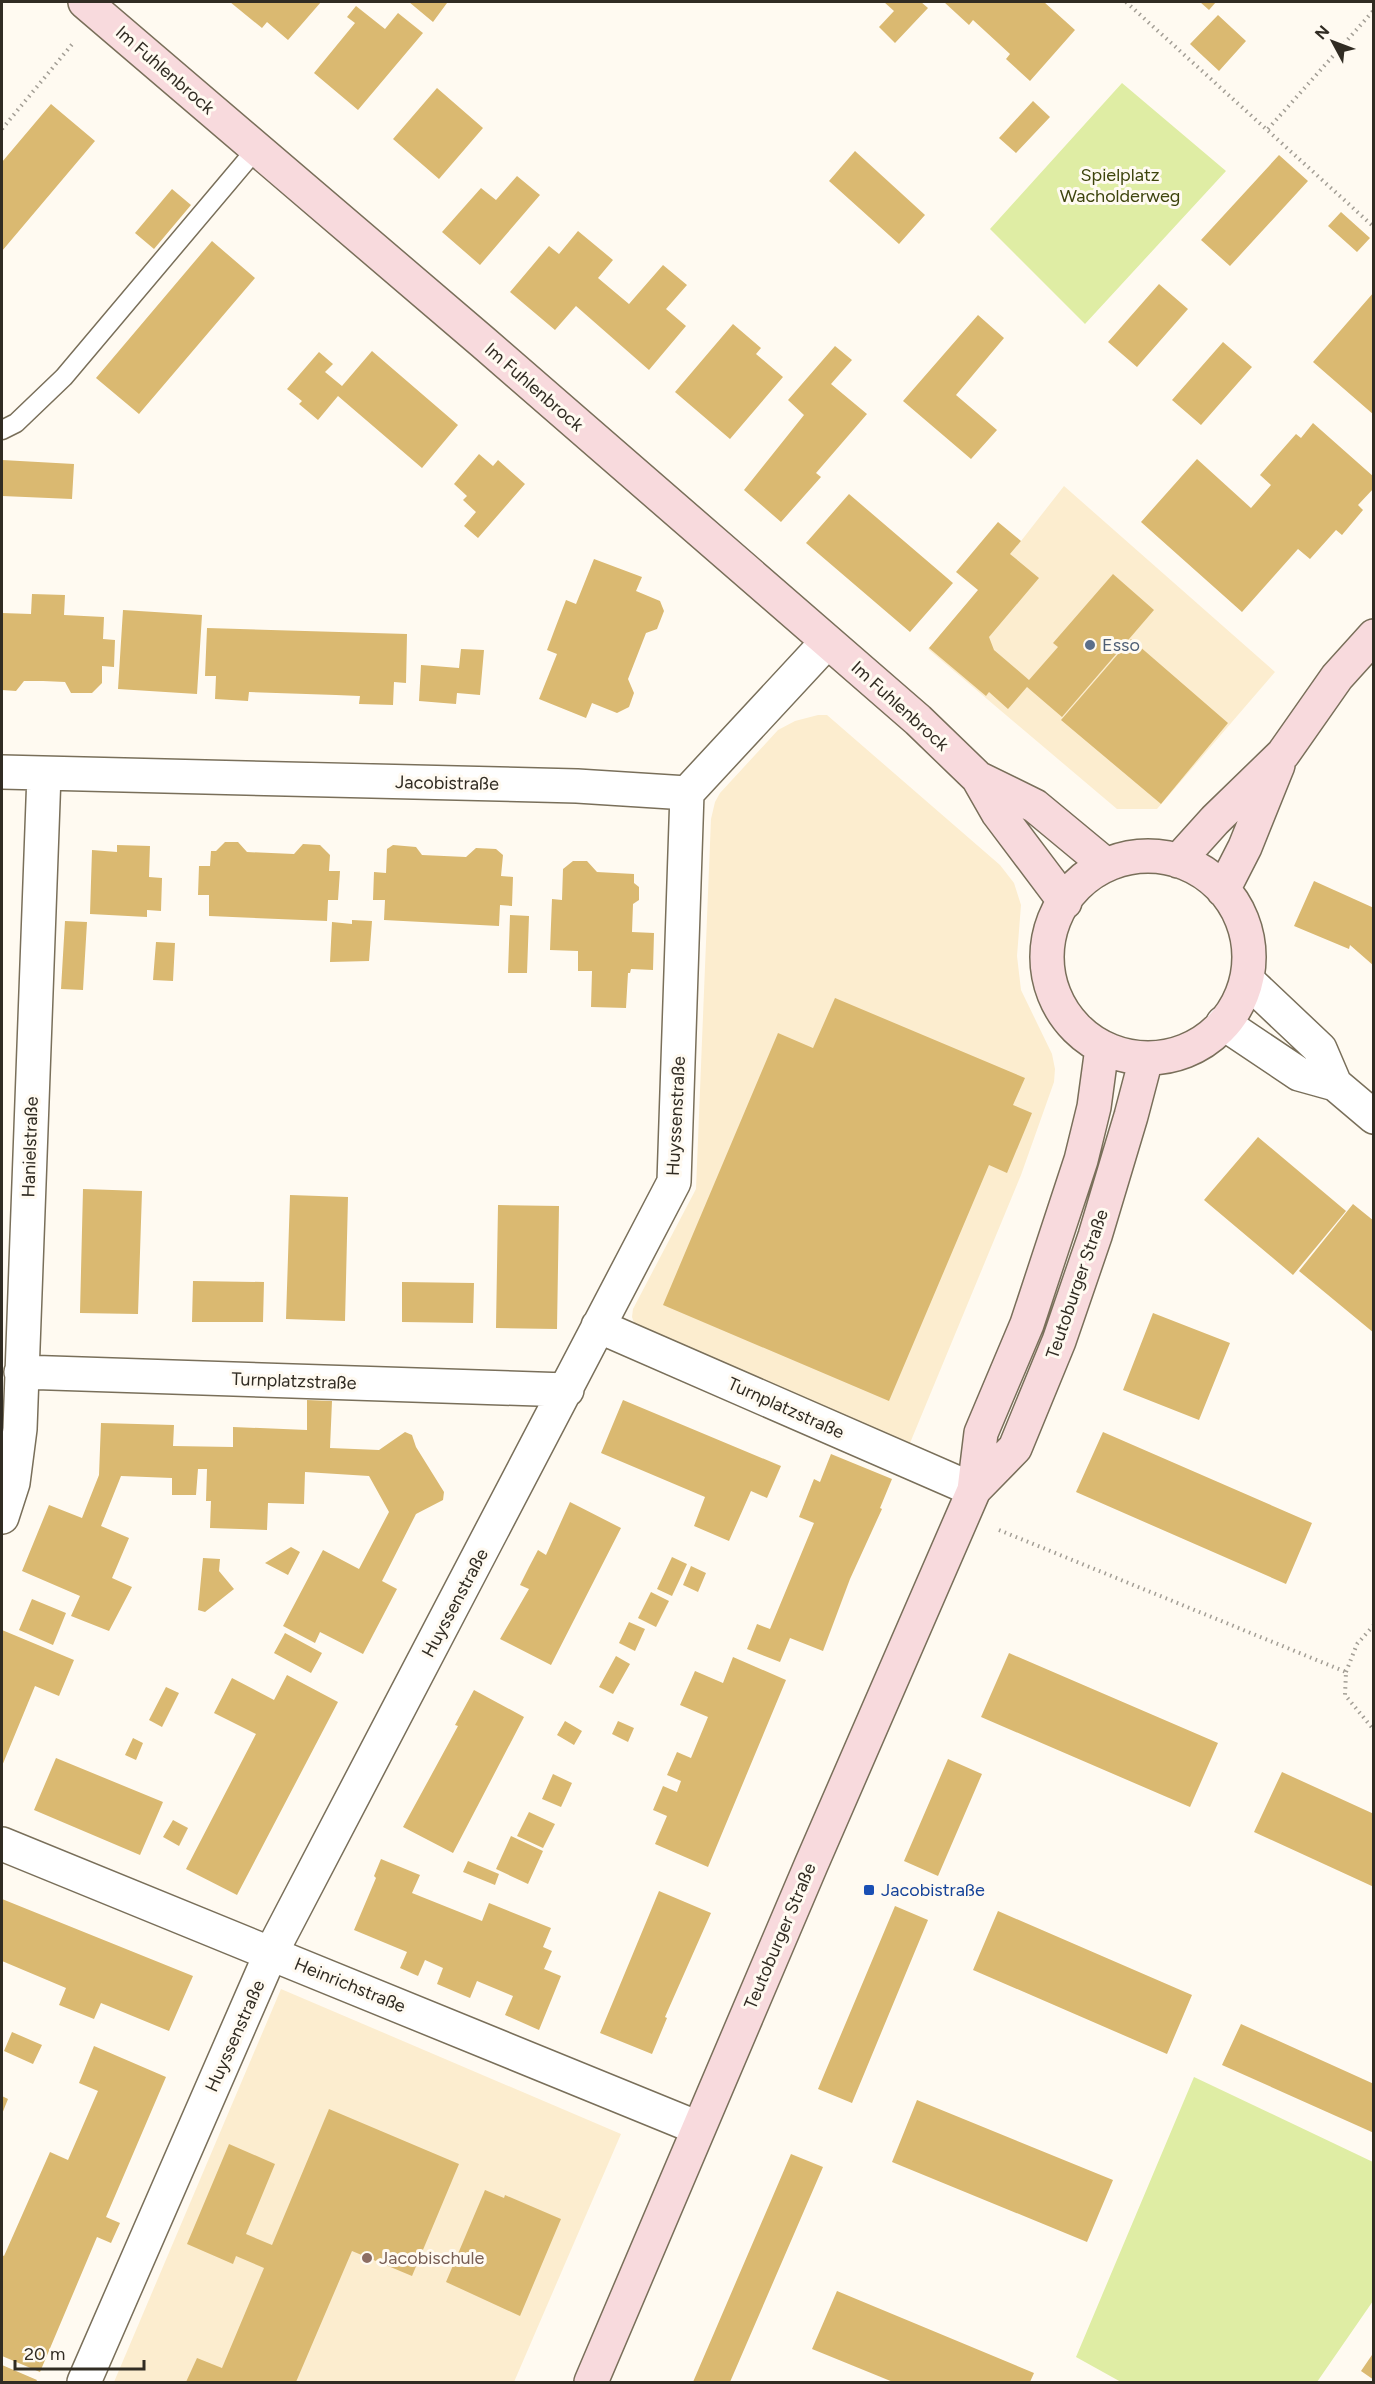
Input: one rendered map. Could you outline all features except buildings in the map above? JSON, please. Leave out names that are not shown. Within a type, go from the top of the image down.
[{"type":"main road","name":"Im Fuhlenbrock","points":[[92,7],[918,720],[978,778],[998,813],[1065,902]]},
{"type":"main road","points":[[1178,861],[1215,820],[1283,754],[1337,677],[1374,636]]},
{"type":"main road","points":[[1223,890],[1245,847],[1283,754]]},
{"type":"main road","name":"Im Fuhlenbrock","points":[[978,778],[1035,806],[1106,864]]},
{"type":"main road","points":[[1127,856],[1178,861],[1200,871],[1223,890],[1237,907],[1248,933],[1250,968],[1247,980],[1236,1005],[1224,1023],[1204,1040],[1188,1049],[1170,1056],[1146,1059],[1102,1048],[1074,1026],[1053,993],[1047,956],[1049,934],[1065,902],[1106,864],[1127,856]]},
{"type":"main road","name":"Teutoburger Straße","points":[[591,2382],[968,1503],[981,1433],[1027,1324],[1081,1160],[1094,1107],[1102,1048]]},
{"type":"main road","name":"Teutoburger Straße","points":[[968,1503],[1016,1448],[1059,1341],[1079,1288],[1125,1138],[1146,1059]]},
{"type":"street","points":[[687,793],[827,642]]},
{"type":"street","name":"Jacobistraße","points":[[2,772],[577,786],[687,793]]},
{"type":"street","name":"Hanielstraße","points":[[2,1517],[13,1483],[20,1429],[44,774]]},
{"type":"street","name":"Huyssenstraße","points":[[84,2382],[271,1953],[674,1182],[687,793]]},
{"type":"street","points":[[1247,980],[1320,1049],[1335,1084]]},
{"type":"street","points":[[1224,1023],[1299,1074],[1335,1084],[1374,1117]]},
{"type":"street","name":"Turnplatzstraße","points":[[598,1326],[968,1503]]},
{"type":"street","name":"Turnplatzstraße","points":[[21,1372],[567,1390]]},
{"type":"street","name":"Heinrichstraße","points":[[2,1844],[698,2128]]},
{"type":"lane","points":[[2,430],[16,423],[64,377],[257,148]]},
{"type":"path","points":[[1126,2],[1374,227]]},
{"type":"path","points":[[2,129],[92,7]]},
{"type":"path","points":[[1268,129],[1374,10]]},
{"type":"path","points":[[968,1503],[1346,1672]]},
{"type":"path","points":[[1374,1625],[1357,1644],[1346,1672],[1345,1695],[1374,1730]]},
{"type":"shaded area","points":[[1064,486],[1275,672],[1157,809],[1117,809],[928,649],[1021,541]]},
{"type":"shaded area","points":[[827,715],[1000,865],[1014,883],[1021,905],[1017,956],[1021,990],[1052,1054],[1055,1069],[1054,1082],[1021,1175],[910,1443],[641,1328],[634,1323],[632,1317],[633,1309],[696,1189],[711,819],[715,802],[720,793],[778,730],[795,721]]},
{"type":"shaded area","name":"Jacobischule","points":[[281,1989],[621,2134],[514,2382],[114,2382]]},
{"type":"green space","name":"Spielplatz Wacholderweg","points":[[1122,83],[1226,171],[1085,324],[990,229]]},
{"type":"green space","points":[[1194,2077],[1373,2162],[1373,2301],[1317,2382],[1121,2382],[1076,2357]]},
{"type":"place","name":"Esso","points":[[1090,645]]},
{"type":"place","name":"Jacobistraße","points":[[869,1890]]},
{"type":"place","name":"Jacobischule","points":[[367,2258]]}]
